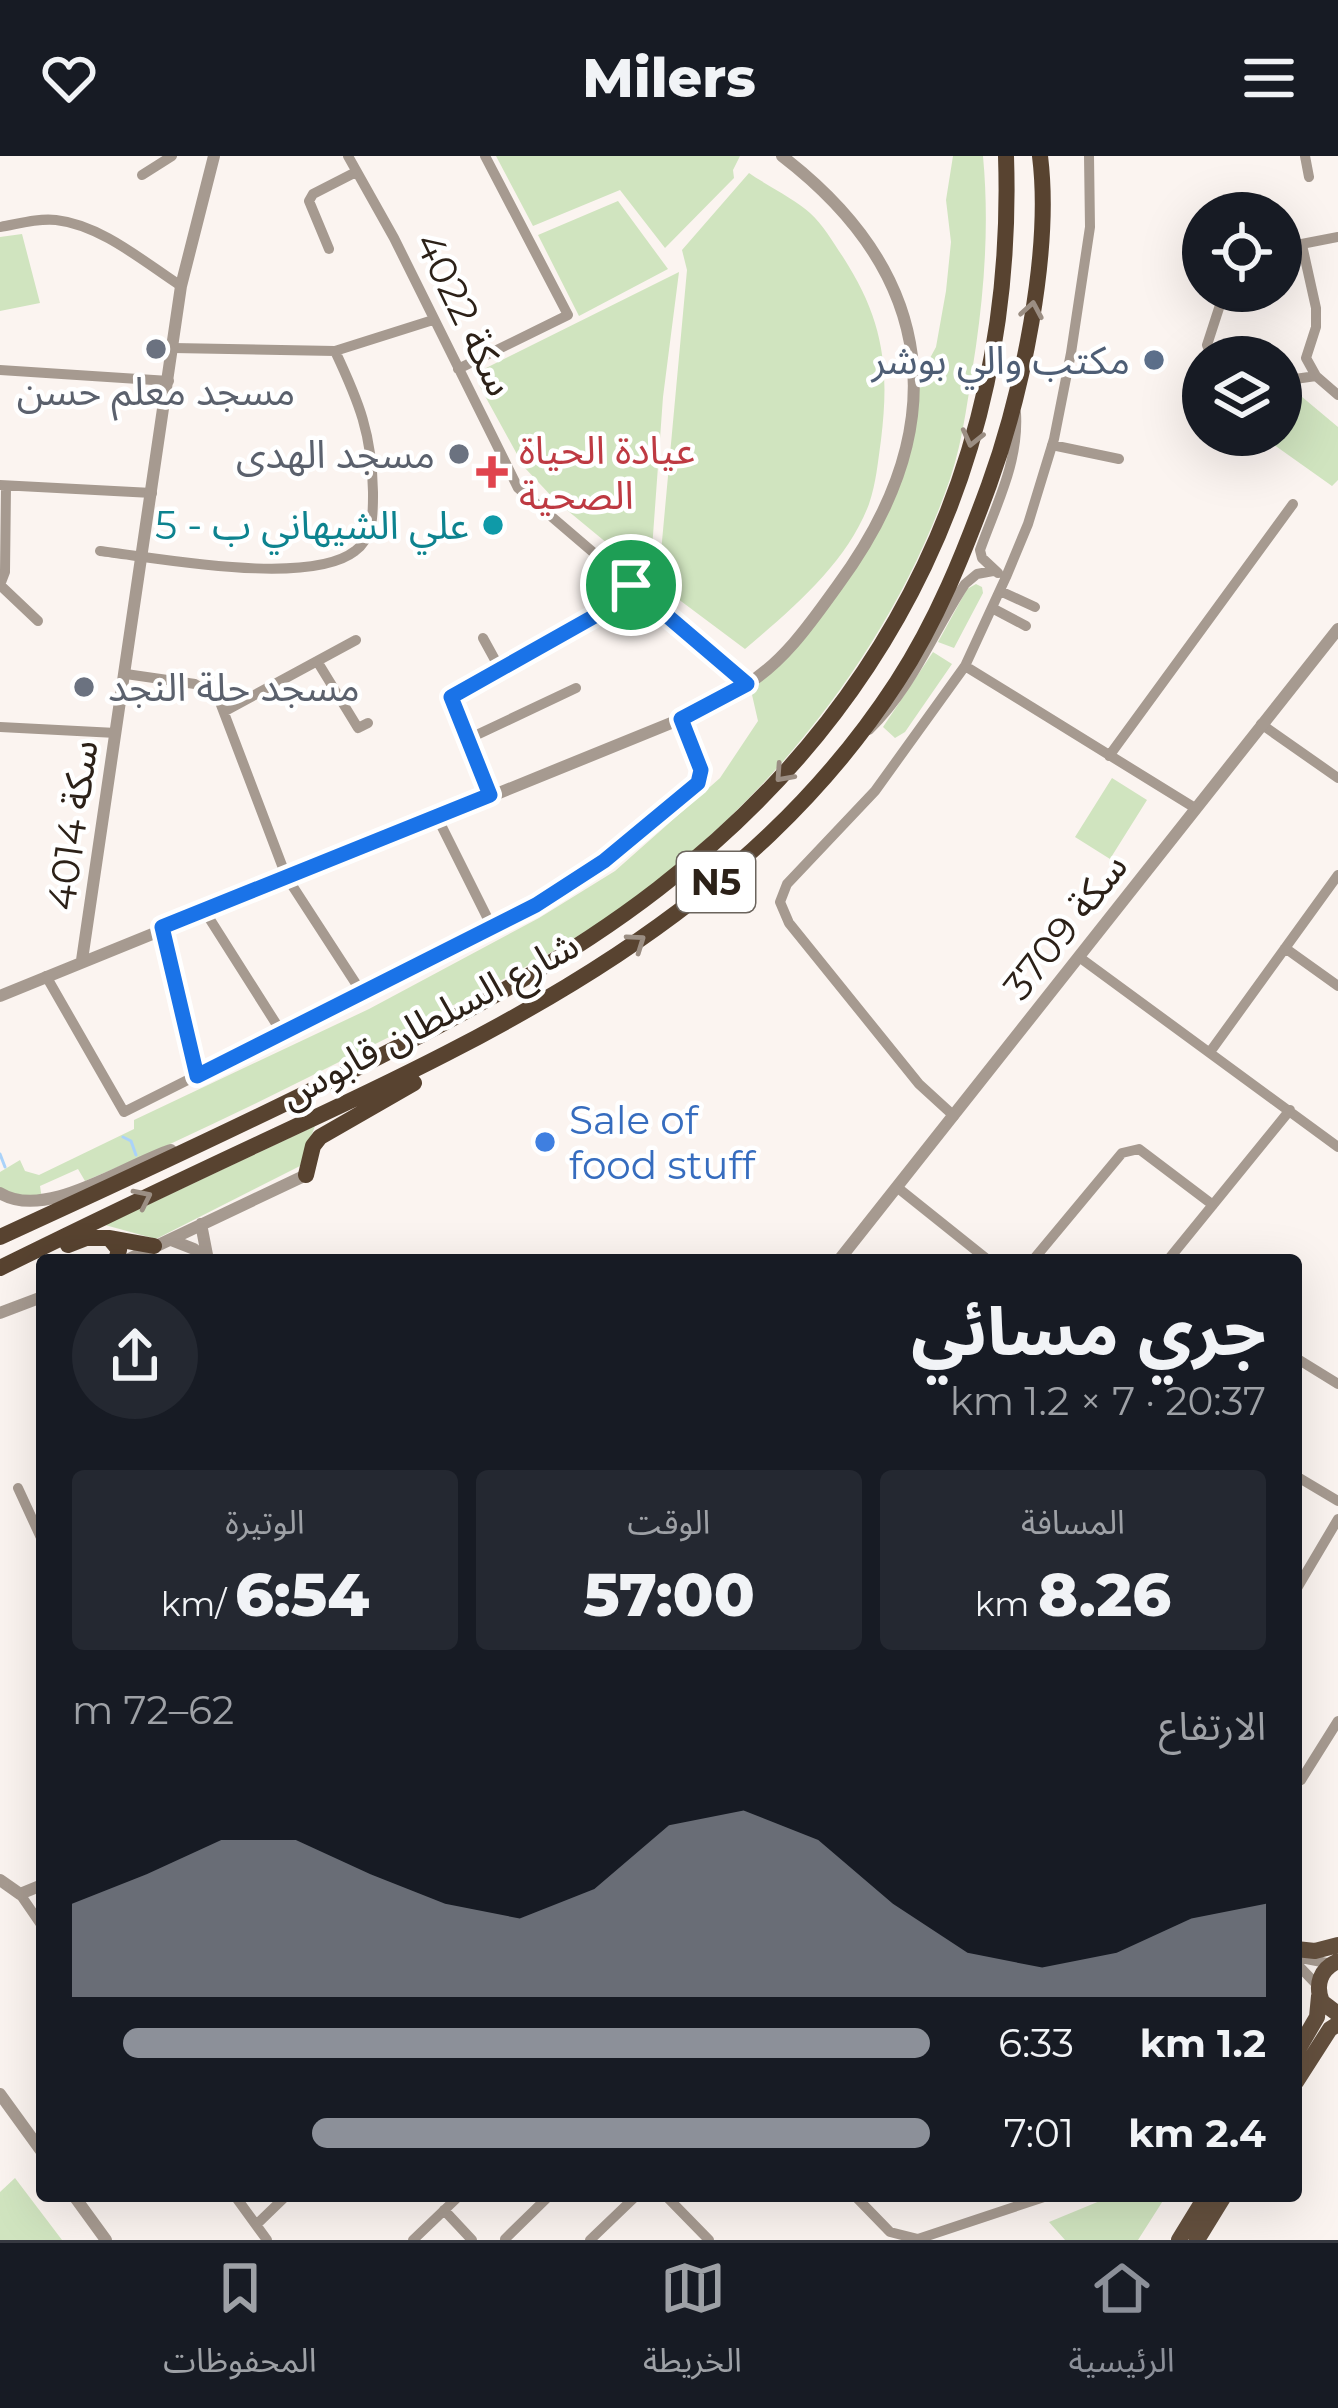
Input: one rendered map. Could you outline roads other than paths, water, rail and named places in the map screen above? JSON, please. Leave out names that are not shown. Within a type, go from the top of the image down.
[{"type":"highway","name":"شارع السلطان قابوس","points":[[0,1237],[235,1129],[480,1004],[599,931],[701,854],[768,791],[829,723],[884,646],[928,564],[962,478],[986,384],[1002,288],[1008,218],[1006,156]]},
{"type":"highway","name":"شارع السلطان قابوس","points":[[0,1270],[525,1014],[687,907],[755,847],[841,758],[897,682],[930,625],[981,508],[1015,400],[1035,290],[1041,158]]},
{"type":"highway","points":[[306,1174],[320,1137],[525,1014]]},
{"type":"highway","points":[[43,1254],[86,1238],[162,1243]]},
{"type":"highway","points":[[109,1238],[118,1254]]},
{"type":"highway","points":[[0,1270],[36,1257]]},
{"type":"main road","points":[[1302,1954],[1338,1945]]},
{"type":"main road","points":[[1302,2043],[1316,2017],[1322,1973],[1335,1963]]},
{"type":"main road","points":[[1318,1990],[1328,2009],[1338,2014]]},
{"type":"main road","points":[[1302,2073],[1338,2024]]},
{"type":"main road","points":[[1193,2232],[1200,2202]]},
{"type":"main road","points":[[1179,2240],[1193,2232],[1219,2202]]},
{"type":"street","points":[[142,175],[172,156]]},
{"type":"street","name":"سكة 4014","points":[[82,960],[181,286],[214,156]]},
{"type":"street","name":"سكة 4022","points":[[348,156],[518,488],[747,684]]},
{"type":"street","points":[[458,369],[568,315],[485,156]]},
{"type":"street","points":[[0,996],[681,719],[747,684],[803,633],[874,533],[904,466],[912,417],[905,320],[883,264],[844,210],[782,156]]},
{"type":"street","points":[[954,1116],[904,1066],[789,923],[780,902],[787,884],[874,790],[965,666],[1028,524],[1052,445],[1071,352],[1090,227],[1089,156]]},
{"type":"street","points":[[1305,156],[1309,177]]},
{"type":"street","points":[[329,249],[309,201],[313,194],[356,172]]},
{"type":"street","points":[[0,227],[36,220],[64,221],[104,237],[181,286]]},
{"type":"street","points":[[1338,237],[1302,245],[1316,308],[1306,358],[1316,376],[1338,394]]},
{"type":"street","points":[[173,348],[335,351],[433,320]]},
{"type":"street","points":[[100,551],[267,569],[326,566],[358,550],[373,522],[373,452],[365,413],[335,351]]},
{"type":"street","points":[[0,370],[169,381]]},
{"type":"street","points":[[1302,378],[1316,376]]},
{"type":"street","points":[[1006,577],[993,571],[980,550],[1005,486],[1017,435],[1015,400]]},
{"type":"street","points":[[1052,445],[1119,459]]},
{"type":"street","points":[[38,621],[0,585],[5,572],[3,486],[152,494]]},
{"type":"street","points":[[1109,756],[1293,504]]},
{"type":"street","points":[[841,758],[892,707],[965,584],[977,574],[993,571]]},
{"type":"street","points":[[490,795],[451,697],[609,608],[631,585]]},
{"type":"street","points":[[1000,591],[1035,607]]},
{"type":"street","points":[[992,608],[1025,626]]},
{"type":"street","name":"سكة 3709","points":[[844,1254],[1338,629]]},
{"type":"street","points":[[483,638],[500,669]]},
{"type":"street","points":[[225,711],[356,640]]},
{"type":"street","points":[[317,661],[358,728],[368,723]]},
{"type":"street","points":[[965,666],[1195,808]]},
{"type":"street","points":[[126,674],[195,684],[218,697],[286,876],[362,993]]},
{"type":"street","points":[[468,739],[576,688]]},
{"type":"street","points":[[46,976],[124,1112],[584,875],[698,783],[701,770],[681,719]]},
{"type":"street","points":[[1261,724],[1338,778]]},
{"type":"street","points":[[0,727],[116,733]]},
{"type":"street","points":[[437,817],[492,926]]},
{"type":"street","points":[[1210,1052],[1338,875]]},
{"type":"street","points":[[204,910],[282,1033]]},
{"type":"street","points":[[162,927],[197,1076]]},
{"type":"street","points":[[1285,949],[1338,986]]},
{"type":"street","points":[[1079,957],[1338,1147]]},
{"type":"street","points":[[1173,1254],[1290,1110]]},
{"type":"street","points":[[0,1193],[20,1204],[47,1202],[153,1156],[235,1129]]},
{"type":"street","points":[[1038,1254],[1122,1153],[1132,1148],[1213,1205]]},
{"type":"street","points":[[139,1254],[306,1174]]},
{"type":"street","points":[[898,1188],[980,1254]]},
{"type":"street","points":[[201,1224],[205,1254]]},
{"type":"street","points":[[162,1243],[199,1254]]},
{"type":"street","points":[[0,1313],[36,1299]]},
{"type":"street","points":[[1302,1362],[1338,1384]]},
{"type":"street","points":[[1302,1480],[1338,1501]]},
{"type":"street","points":[[18,1487],[36,1527]]},
{"type":"street","points":[[1302,1579],[1338,1519]]},
{"type":"street","points":[[1302,1778],[1338,1721]]},
{"type":"street","points":[[0,1880],[20,1894],[36,1917]]},
{"type":"street","points":[[20,1894],[36,1887]]},
{"type":"street","points":[[1302,1957],[1335,1963]]},
{"type":"street","points":[[1302,1965],[1318,1990]]},
{"type":"street","points":[[0,2094],[36,2144]]},
{"type":"street","points":[[78,2202],[106,2240]]},
{"type":"street","points":[[239,2202],[267,2240]]},
{"type":"street","points":[[256,2225],[280,2202]]},
{"type":"street","points":[[413,2240],[453,2202]]},
{"type":"street","points":[[505,2239],[542,2202]]},
{"type":"street","points":[[590,2240],[630,2202]]},
{"type":"street","points":[[672,2202],[709,2240]]},
{"type":"street","points":[[862,2202],[890,2232],[918,2239],[1029,2202]]},
{"type":"street","points":[[444,2210],[472,2240]]},
{"type":"waterway","points":[[123,1137],[131,1141],[136,1155]]},
{"type":"waterway","points":[[0,1154],[5,1167]]},
{"type":"place","name":"مسجد معلم حسن","points":[[156,349]]},
{"type":"place","name":"مكتب والي بوشر","points":[[1154,360]]},
{"type":"place","name":"مسجد الهدى","points":[[459,454]]},
{"type":"place","name":"عيادة الحياة الصحية","points":[[492,472]]},
{"type":"place","name":"علي الشيهاني ب - 5","points":[[493,525]]},
{"type":"place","name":"مسجد حلة النجد","points":[[84,687]]},
{"type":"place","name":"Sale of food stuff","points":[[545,1142]]}]
